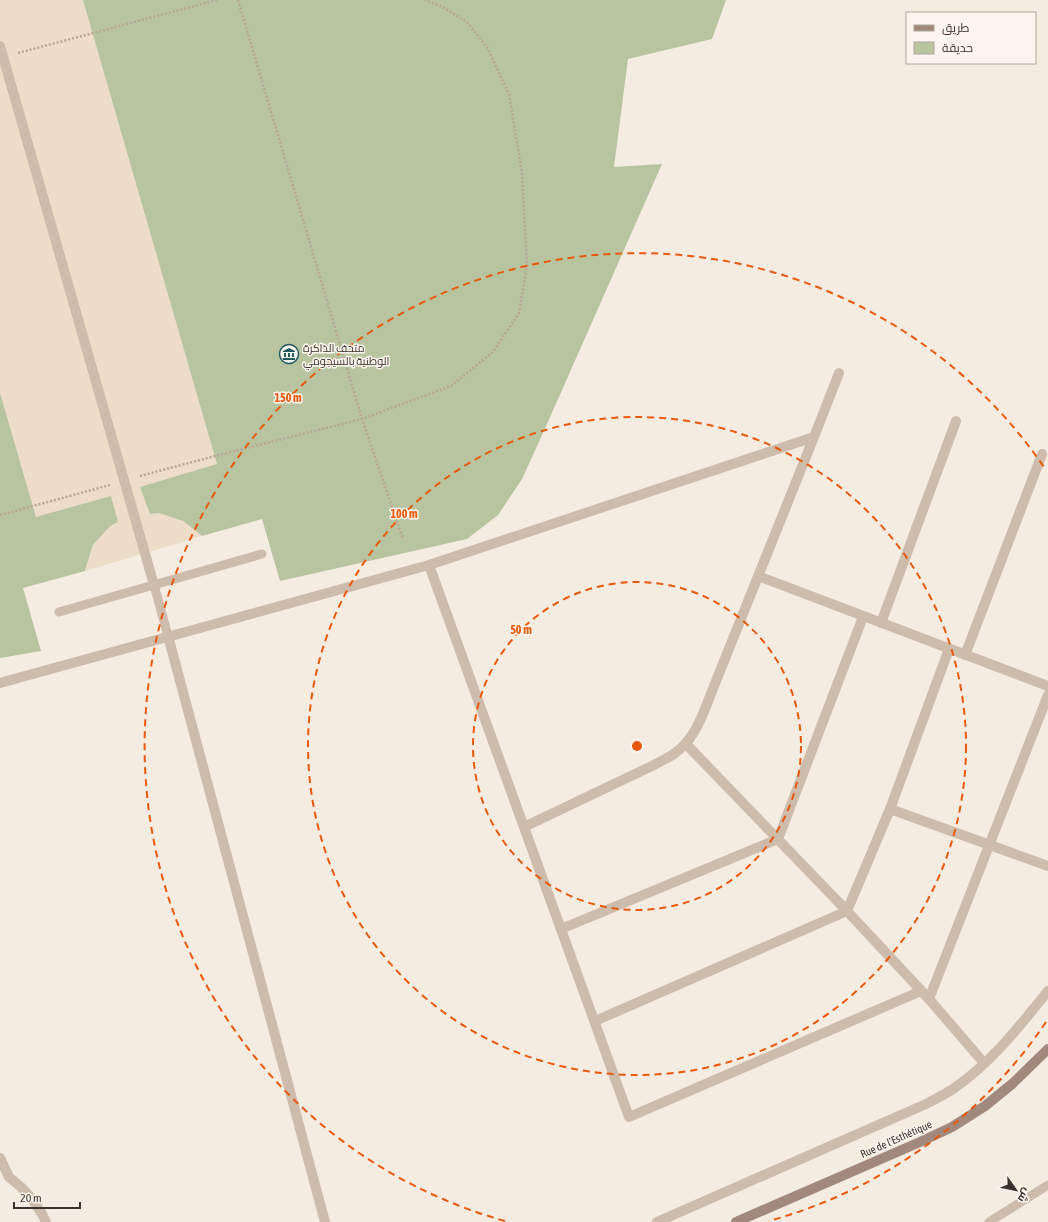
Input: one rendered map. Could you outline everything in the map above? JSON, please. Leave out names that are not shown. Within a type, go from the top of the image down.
[{"type":"street","points":[[0,46],[154,585]]},
{"type":"street","points":[[524,827],[654,765],[674,754],[686,744],[700,719],[839,373]]},
{"type":"street","points":[[881,623],[956,421]]},
{"type":"street","points":[[0,683],[429,565],[814,437]]},
{"type":"street","points":[[965,655],[1042,454]]},
{"type":"street","points":[[429,565],[629,1117],[921,991]]},
{"type":"street","points":[[758,576],[1048,686]]},
{"type":"street","points":[[561,929],[778,839],[863,616]]},
{"type":"street","points":[[168,636],[325,1222]]},
{"type":"street","points":[[595,1021],[847,910],[890,809],[949,649]]},
{"type":"street","points":[[929,999],[1048,695]]},
{"type":"street","points":[[686,744],[847,910],[929,999],[984,1063]]},
{"type":"street","points":[[890,809],[1048,866]]},
{"type":"street","points":[[658,1222],[926,1104],[952,1090],[984,1063],[1012,1036],[1048,991]]},
{"type":"street","name":"Rue de l'Esthétique","points":[[736,1222],[952,1127],[986,1106],[1012,1084],[1048,1049]]},
{"type":"street","points":[[0,1158],[4,1177],[21,1187],[32,1199],[46,1222]]},
{"type":"lane","points":[[60,612],[262,554]]},
{"type":"lane","points":[[154,585],[168,636]]},
{"type":"lane","points":[[989,1222],[1048,1185]]},
{"type":"path","points":[[3,57],[217,0]]},
{"type":"path","points":[[238,0],[362,419],[403,539]]},
{"type":"path","points":[[215,456],[362,419],[450,386],[493,352],[519,313],[527,265],[522,173],[509,94],[487,46],[467,22],[440,6],[425,0]]},
{"type":"green space","name":"متحف الذاكرة الوطنية بالسيجومي","points":[[0,0],[726,0],[712,39],[628,59],[614,167],[662,164],[522,479],[498,515],[467,539],[280,581],[262,519],[202,536],[183,521],[93,545],[85,571],[23,588],[41,651],[0,658]]},
{"type":"shaded area","points":[[0,0],[83,0],[217,464],[140,487],[150,514],[159,513],[183,521],[202,536],[85,571],[93,545],[110,526],[118,522],[111,496],[36,517],[0,393]]},
{"type":"place","name":"متحف الذاكرة الوطنية بالسيجومي","points":[[289,354]]}]
